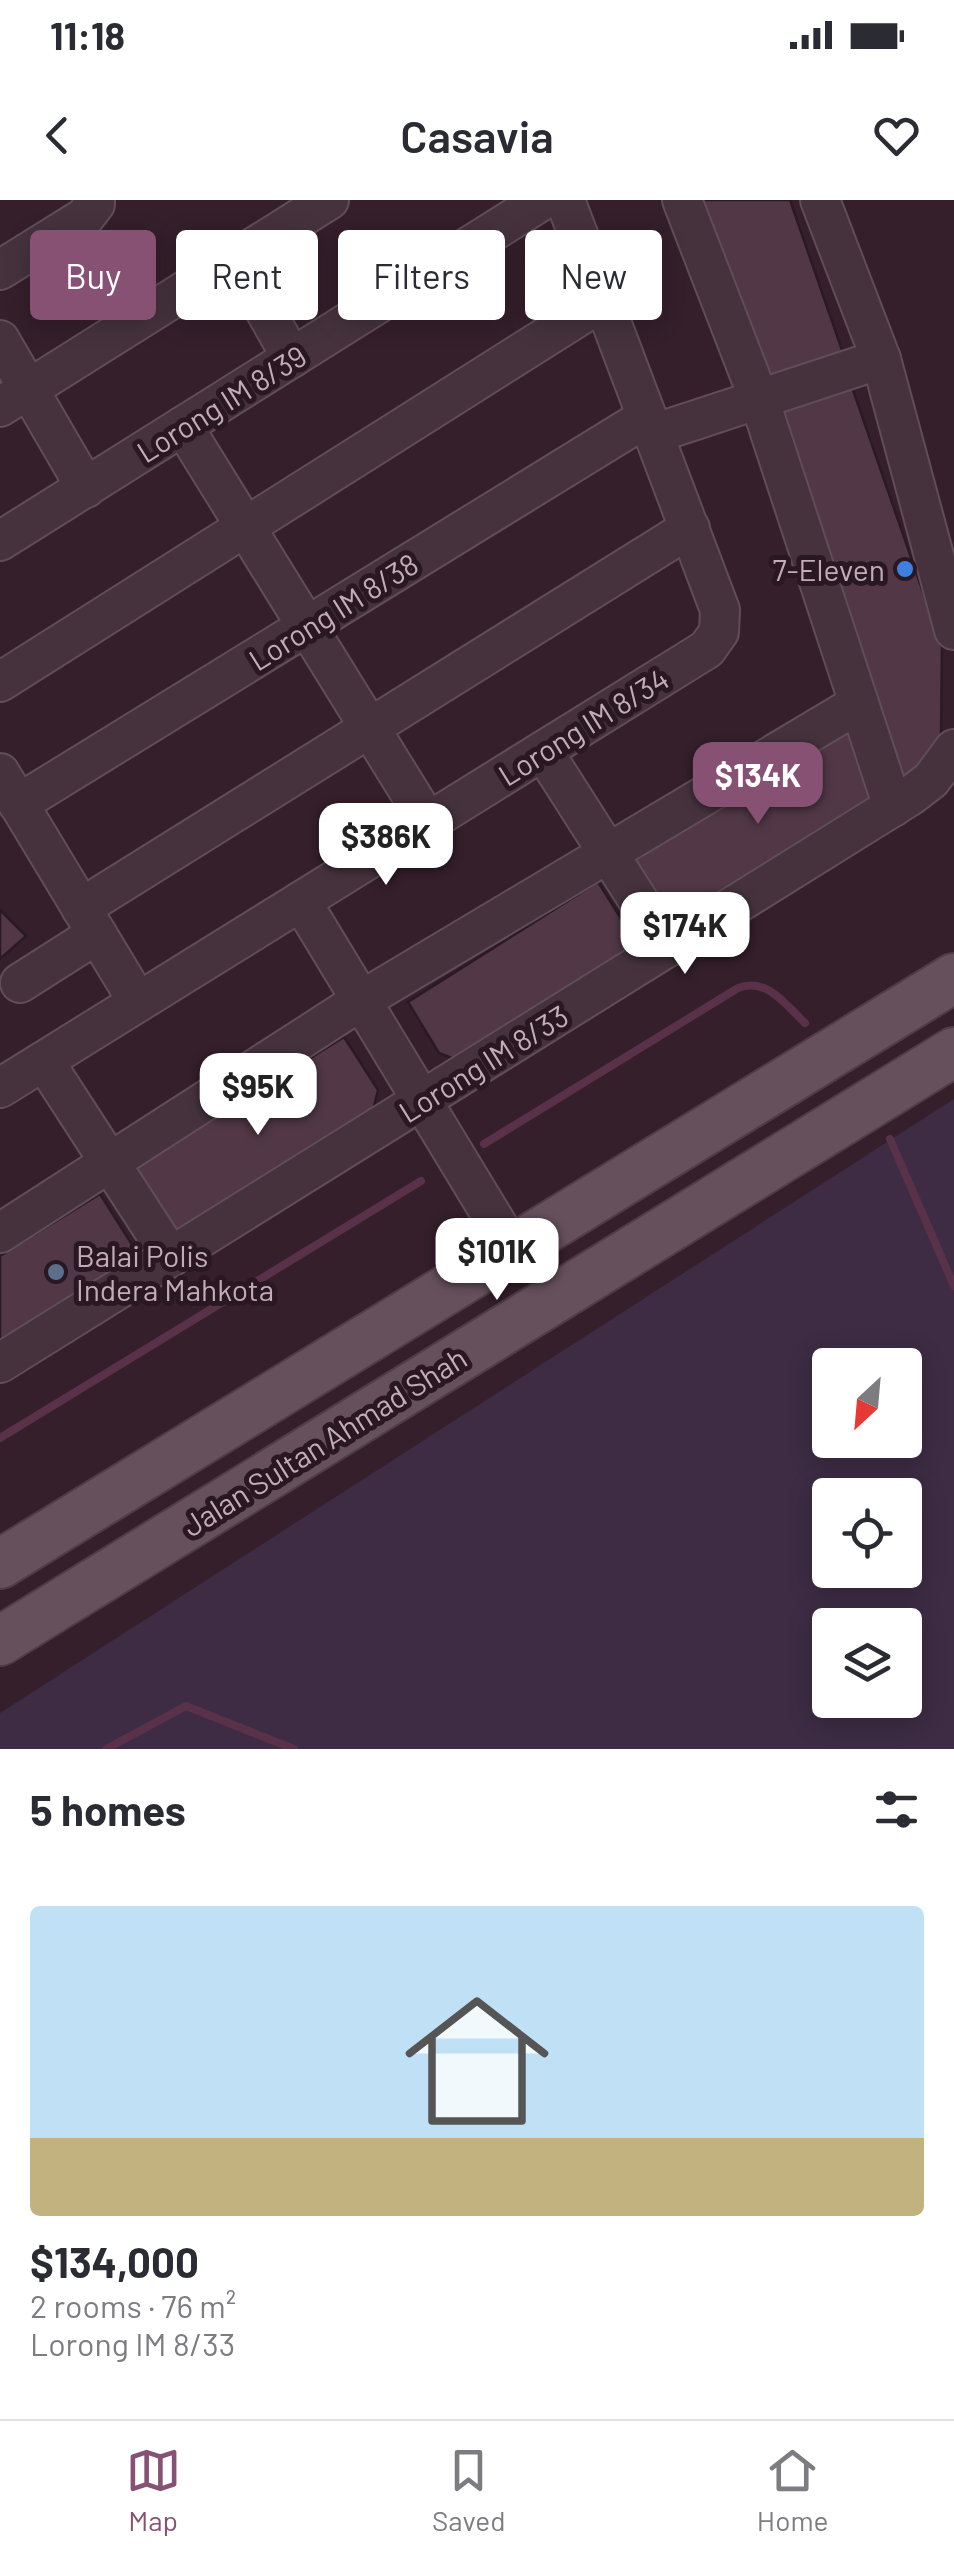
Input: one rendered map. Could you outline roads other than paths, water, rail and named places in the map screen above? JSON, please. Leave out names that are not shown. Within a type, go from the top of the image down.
[{"type":"main road","points":[[0,1564],[954,978]]},
{"type":"main road","name":"Jalan Sultan Ahmad Shah","points":[[0,1642],[954,1052]]},
{"type":"street","points":[[282,230],[329,200]]},
{"type":"street","name":"Lorong IM 8/39","points":[[0,542],[543,200]]},
{"type":"street","name":"Lorong IM 8/34","points":[[566,200],[577,230]]},
{"type":"street","points":[[682,200],[759,399],[893,807]]},
{"type":"street","points":[[820,200],[881,359],[954,630]]},
{"type":"street","points":[[0,270],[85,217],[95,202]]},
{"type":"street","points":[[14,398],[176,297]]},
{"type":"street","points":[[271,320],[292,358]]},
{"type":"street","points":[[0,682],[574,320]]},
{"type":"street","name":"Lorong IM 8/34","points":[[0,1088],[707,649],[719,632],[720,610],[610,320]]},
{"type":"street","points":[[0,340],[14,398],[86,488]]},
{"type":"street","name":"Lorong IM 8/38","points":[[11,807],[307,626],[650,425],[759,399],[881,359]]},
{"type":"street","points":[[183,426],[428,822]]},
{"type":"street","points":[[20,982],[89,921],[370,728],[690,528]]},
{"type":"street","points":[[0,1234],[362,1000],[858,704]]},
{"type":"street","name":"Lorong IM 8/33","points":[[0,1363],[893,807],[931,780],[954,749]]},
{"type":"street","points":[[543,750],[668,947]]},
{"type":"street","points":[[11,807],[89,921],[138,1002]]},
{"type":"street","points":[[301,901],[512,1248]]},
{"type":"street","points":[[44,1061],[171,1258]]},
{"type":"waterway","points":[[484,1144],[738,988],[767,989],[805,1023]]},
{"type":"waterway","points":[[890,1139],[954,1286]]},
{"type":"waterway","points":[[0,1438],[421,1181]]},
{"type":"waterway","points":[[106,1749],[186,1706],[294,1749]]},
{"type":"place","name":"7-Eleven","points":[[905,569]]},
{"type":"place","name":"Balai Polis Indera Mahkota","points":[[56,1272]]}]
